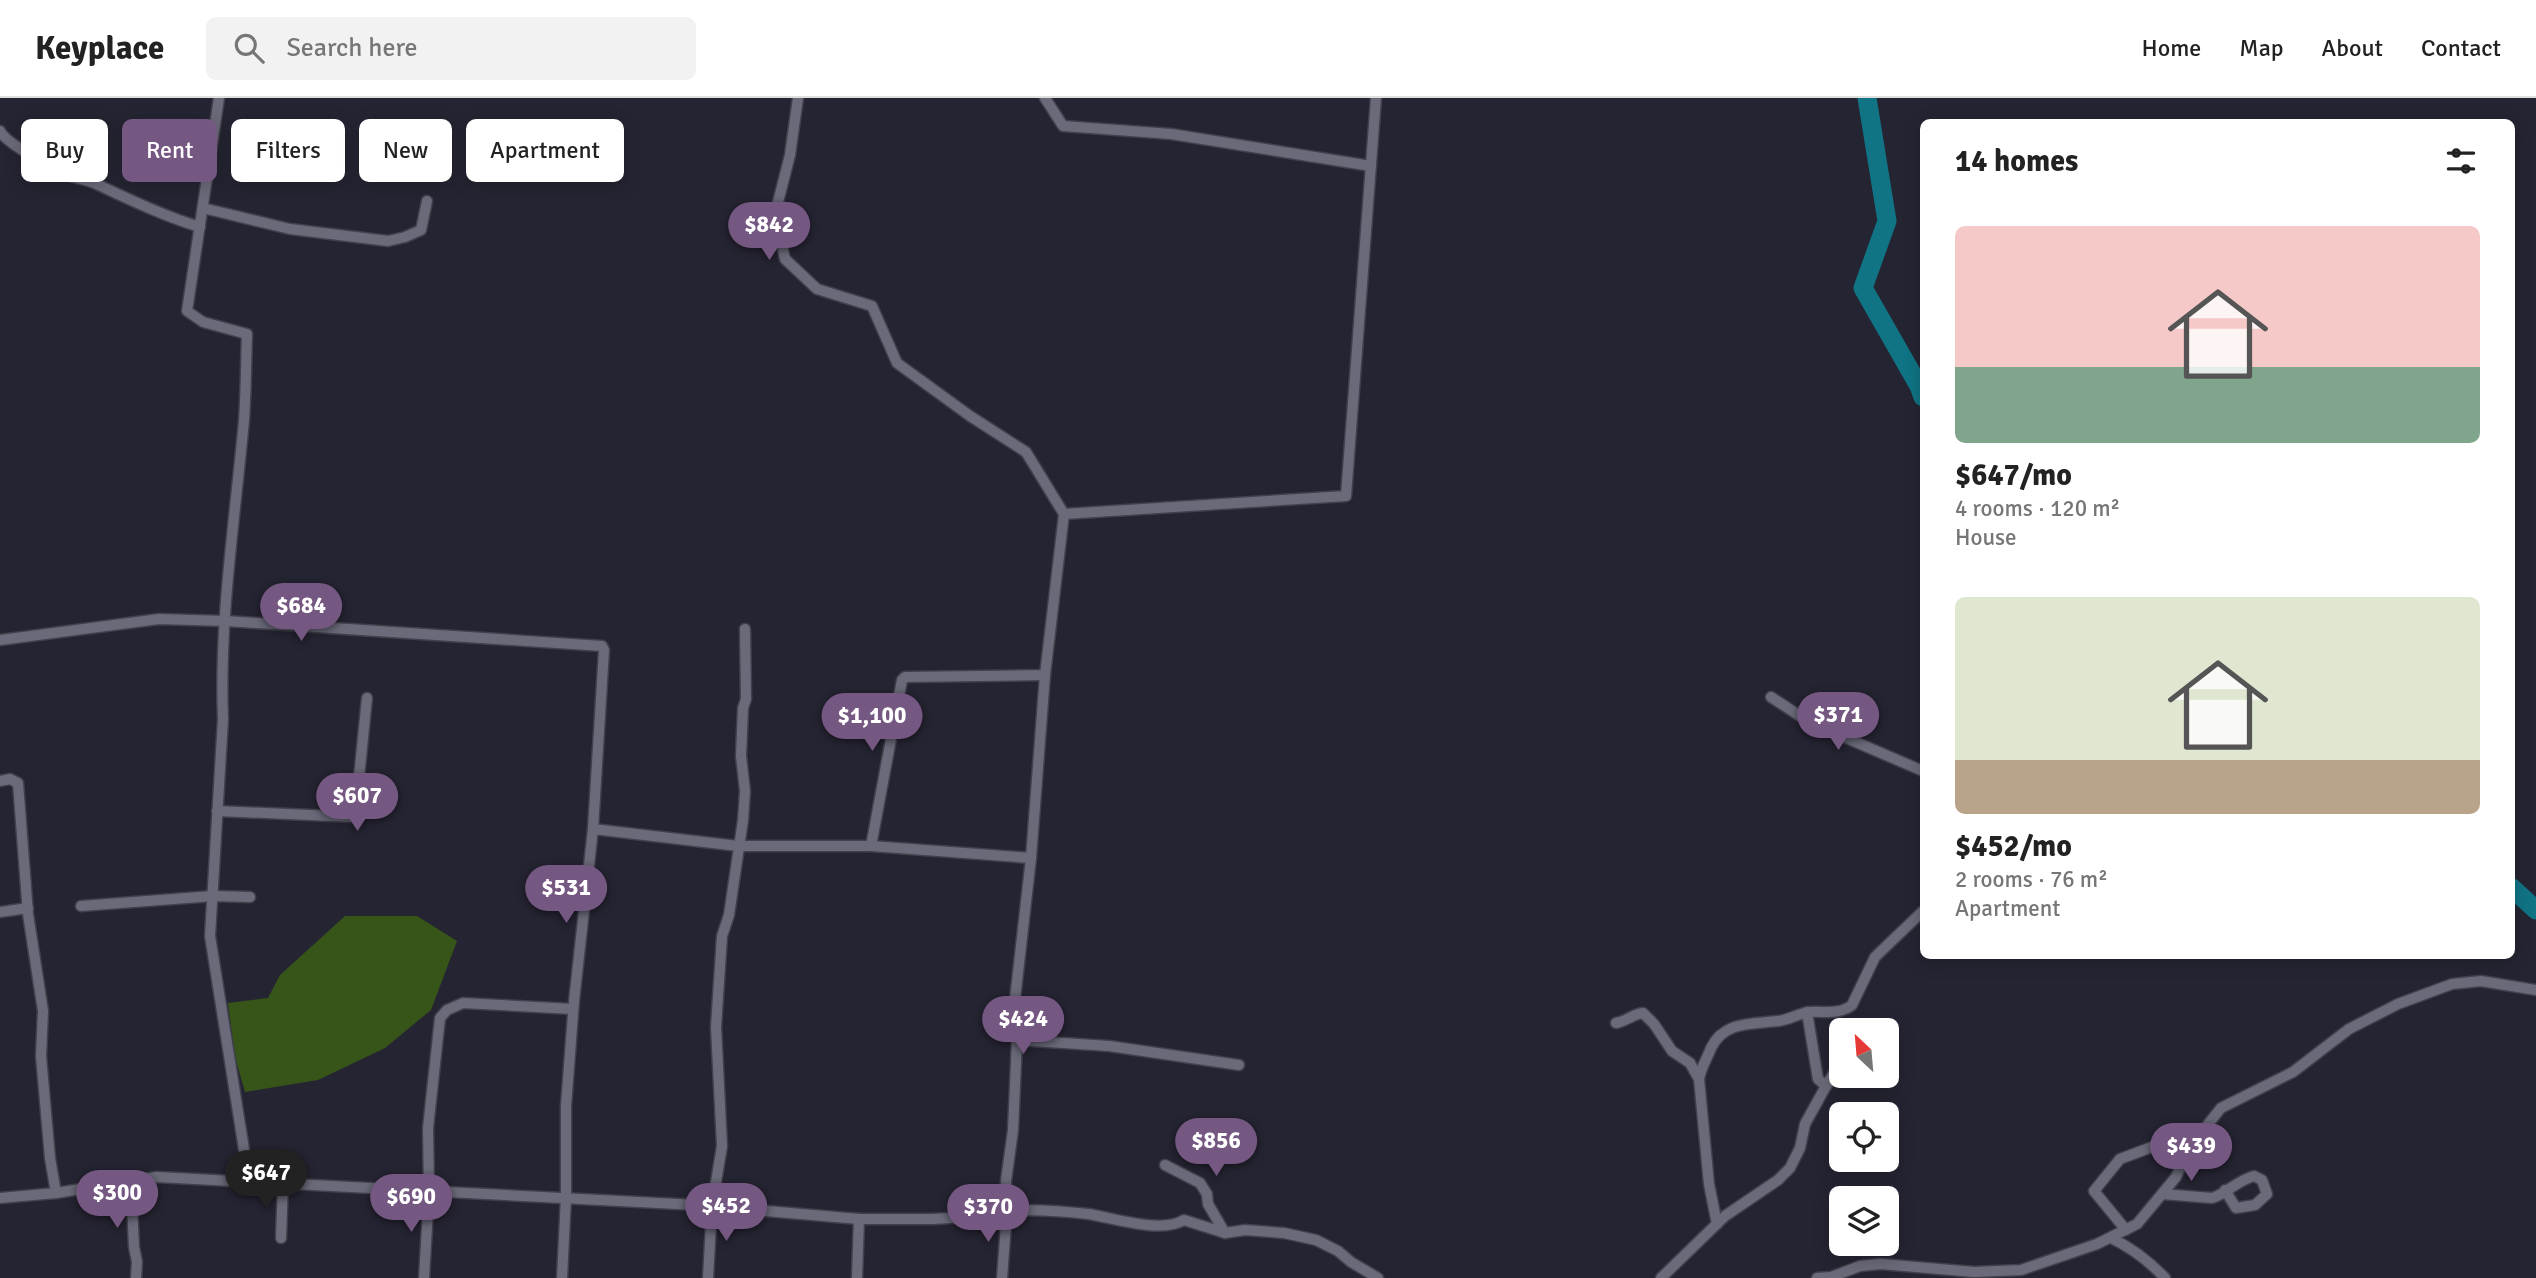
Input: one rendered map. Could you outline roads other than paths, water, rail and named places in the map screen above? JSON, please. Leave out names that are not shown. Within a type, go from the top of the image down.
[{"type":"street","points":[[219,98],[187,311],[203,322],[247,334],[244,418],[226,621],[210,936],[249,1181]]},
{"type":"street","points":[[798,98],[790,155],[775,214],[785,259],[817,289],[872,306],[897,363],[970,416],[1026,452],[1064,513],[1045,675],[1031,859],[1014,1008],[1017,1040],[1013,1130],[1006,1181],[1007,1212],[1002,1278]]},
{"type":"street","points":[[1045,98],[1063,126],[1171,134],[1371,166]]},
{"type":"street","points":[[1064,513],[1346,496],[1376,98]]},
{"type":"street","points":[[0,131],[3,138],[20,149],[72,176],[200,227]]},
{"type":"street","points":[[203,208],[290,229],[388,240],[421,230],[427,201]]},
{"type":"street","points":[[0,640],[159,619],[602,646],[604,650],[593,829],[573,1009],[566,1105],[566,1197],[562,1278]]},
{"type":"street","points":[[708,1278],[712,1206],[722,1146],[716,1027],[722,936],[729,915],[745,791],[741,756],[743,708],[746,699],[745,629]]},
{"type":"street","points":[[871,846],[902,680],[905,677],[1045,675]]},
{"type":"street","points":[[1771,697],[1809,722],[1920,770]]},
{"type":"street","points":[[217,811],[355,817],[367,698]]},
{"type":"street","points":[[0,780],[10,779],[18,783],[27,908],[43,1011],[42,1069],[50,1158],[57,1193]]},
{"type":"street","points":[[593,829],[738,846],[871,846],[1031,859]]},
{"type":"street","points":[[81,906],[212,896],[250,897]]},
{"type":"street","points":[[0,912],[27,908]]},
{"type":"street","points":[[1717,1224],[1709,1184],[1699,1079],[1702,1066],[1717,1036],[1745,1024],[1779,1021],[1807,1012],[1845,1011],[1852,1005],[1875,957],[1920,914]]},
{"type":"street","points":[[1817,1278],[1832,1277],[1860,1266],[1881,1264],[2021,1274],[2111,1238],[2137,1224],[2176,1177],[2189,1148],[2221,1108],[2293,1072],[2349,1029],[2398,1004],[2452,984],[2481,981],[2536,990]]},
{"type":"street","points":[[424,1278],[429,1192],[428,1128],[440,1018],[447,1010],[463,1003],[573,1009]]},
{"type":"street","points":[[1807,1012],[1818,1079],[1826,1086]]},
{"type":"street","points":[[1616,1023],[1643,1013],[1672,1051],[1690,1063],[1699,1079]]},
{"type":"street","points":[[1017,1040],[1109,1046],[1239,1065]]},
{"type":"street","points":[[1661,1278],[1717,1224],[1779,1180],[1790,1168],[1800,1148],[1805,1124],[1829,1081]]},
{"type":"street","points":[[2126,1230],[2094,1191],[2120,1159],[2152,1147],[2182,1161]]},
{"type":"street","points":[[1165,1165],[1200,1183],[1207,1194],[1208,1204],[1225,1233]]},
{"type":"street","points":[[0,1199],[157,1177],[566,1197],[859,1219],[957,1218],[1024,1210],[1072,1212],[1142,1225],[1176,1224],[1184,1220],[1225,1233],[1257,1231],[1316,1240],[1338,1251],[1378,1278]]},
{"type":"street","points":[[131,1182],[136,1278]]},
{"type":"street","points":[[281,1238],[283,1182]]},
{"type":"street","points":[[2162,1194],[2212,1198],[2225,1190]]},
{"type":"street","points":[[857,1278],[859,1219]]},
{"type":"street","points":[[2111,1238],[2126,1245],[2165,1278]]},
{"type":"waterway","points":[[1867,98],[1887,221],[1863,288],[1920,389]]},
{"type":"waterway","points":[[2515,891],[2536,910]]}]
